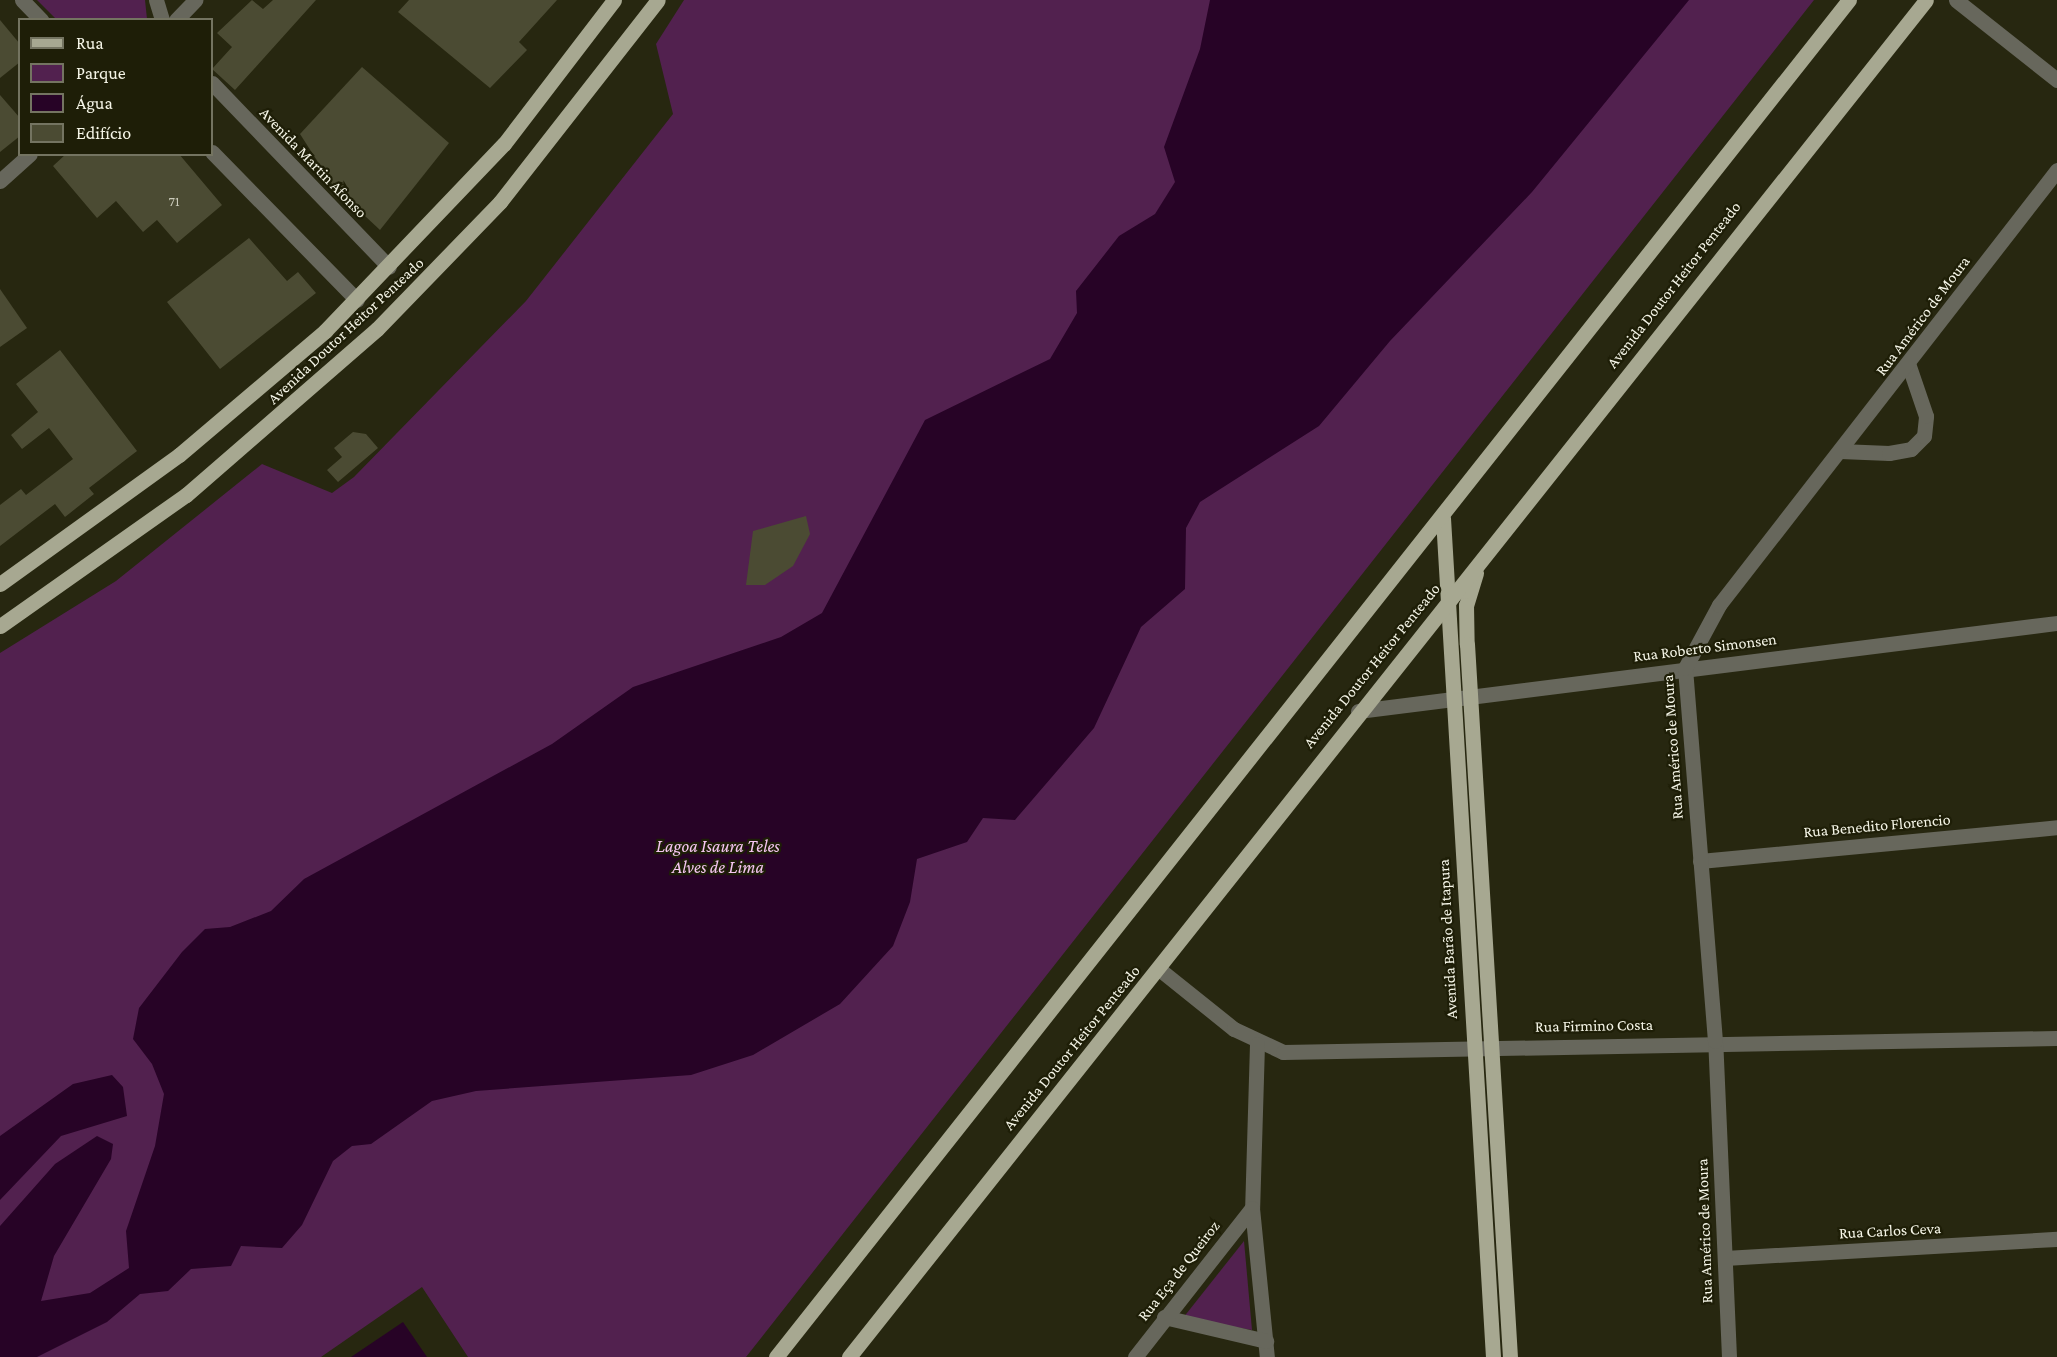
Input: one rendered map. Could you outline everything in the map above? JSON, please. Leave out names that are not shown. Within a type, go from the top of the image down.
[{"type":"main road","name":"Avenida Doutor Heitor Penteado","points":[[0,584],[229,416],[357,300],[504,144],[614,0]]},
{"type":"main road","name":"Avenida Doutor Heitor Penteado","points":[[0,626],[133,535],[321,383],[500,202],[658,0]]},
{"type":"main road","points":[[776,1357],[1443,518],[1849,0]]},
{"type":"main road","name":"Avenida Doutor Heitor Penteado","points":[[849,1357],[1159,969],[1358,711],[1926,0]]},
{"type":"main road","name":"Avenida Barão de Itapura","points":[[1443,518],[1451,597],[1452,698],[1493,1357]]},
{"type":"main road","points":[[1494,542],[1471,583],[1466,605],[1490,1046],[1510,1357]]},
{"type":"street","points":[[22,0],[39,18]]},
{"type":"street","points":[[156,0],[161,18]]},
{"type":"street","points":[[178,18],[195,0]]},
{"type":"street","points":[[1956,0],[2055,81]]},
{"type":"street","name":"Avenida Martin Afonso","points":[[213,83],[389,267]]},
{"type":"street","points":[[213,153],[357,300]]},
{"type":"street","points":[[0,181],[28,156]]},
{"type":"street","name":"Rua Américo de Moura","points":[[1729,1357],[1715,1041],[1685,668],[1719,605],[1909,366],[2051,181],[2057,170]]},
{"type":"street","points":[[1840,451],[1889,453],[1911,448],[1924,436],[1926,416],[1909,366]]},
{"type":"street","name":"Rua Roberto Simonsen","points":[[1358,711],[1685,668],[2057,623]]},
{"type":"street","name":"Rua Benedito Florencio","points":[[1700,861],[2057,827]]},
{"type":"street","name":"Rua Firmino Costa","points":[[1159,969],[1257,1044],[1283,1052],[1325,1053],[1490,1046],[1715,1041],[2057,1038]]},
{"type":"street","points":[[1257,1044],[1252,1208],[1267,1357]]},
{"type":"street","name":"Rua Eça de Queiroz","points":[[1135,1357],[1164,1317],[1252,1208]]},
{"type":"street","name":"Rua Carlos Ceva","points":[[1725,1258],[2057,1239]]},
{"type":"street","points":[[1164,1317],[1266,1341]]},
{"type":"green space","points":[[37,0],[145,0],[147,18],[55,18]]},
{"type":"green space","points":[[684,0],[1814,0],[746,1357],[468,1357],[422,1287],[321,1357],[0,1357],[0,653],[116,581],[262,464],[332,493],[354,477],[526,301],[673,114],[656,44]]},
{"type":"green space","points":[[1244,1241],[1252,1330],[1183,1318]]},
{"type":"water","name":"Lagoa Isaura Teles Alves de Lima","points":[[1210,0],[1689,0],[1532,192],[1390,341],[1319,426],[1200,502],[1186,528],[1185,589],[1141,627],[1094,728],[1015,820],[983,818],[967,842],[917,859],[910,902],[893,946],[840,1004],[753,1055],[691,1075],[476,1091],[432,1101],[371,1144],[352,1146],[333,1161],[302,1225],[282,1248],[241,1246],[231,1266],[191,1269],[168,1291],[140,1294],[107,1322],[37,1357],[0,1357],[0,1226],[55,1164],[97,1136],[113,1144],[111,1159],[54,1256],[41,1301],[90,1293],[129,1268],[126,1231],[155,1146],[164,1094],[152,1064],[133,1039],[139,1008],[182,952],[205,929],[230,927],[271,911],[304,879],[552,744],[633,687],[781,637],[822,613],[925,420],[1050,359],[1077,313],[1076,291],[1119,236],[1155,214],[1175,182],[1164,147],[1200,49]]},
{"type":"water","points":[[112,1075],[123,1087],[127,1116],[61,1136],[0,1200],[0,1136],[73,1084]]},
{"type":"water","points":[[403,1322],[427,1357],[351,1357]]},
{"type":"building","points":[[252,0],[263,9],[273,0],[316,0],[235,90],[213,70],[232,47],[217,33]]},
{"type":"building","points":[[409,0],[557,0],[519,42],[527,50],[490,88],[398,12]]},
{"type":"building","points":[[0,20],[18,42],[18,64],[0,78]]},
{"type":"building","points":[[362,67],[449,143],[380,230],[334,187],[300,134]]},
{"type":"building","points":[[0,95],[18,116],[18,138],[0,152]]},
{"type":"building","points":[[64,156],[181,156],[222,205],[177,243],[157,220],[143,232],[116,201],[97,218],[53,166]]},
{"type":"building","points":[[249,238],[287,281],[298,272],[316,293],[220,369],[167,302]]},
{"type":"building","points":[[0,289],[27,328],[0,347]]},
{"type":"building","points":[[60,350],[137,451],[89,488],[94,494],[65,517],[55,504],[0,546],[0,505],[21,489],[26,495],[73,459],[49,428],[22,449],[11,435],[38,412],[16,384]]},
{"type":"building","points":[[353,432],[366,434],[378,448],[338,482],[327,470],[342,457],[334,448]]},
{"type":"building","points":[[806,516],[810,534],[793,566],[765,585],[746,585],[753,531]]}]
